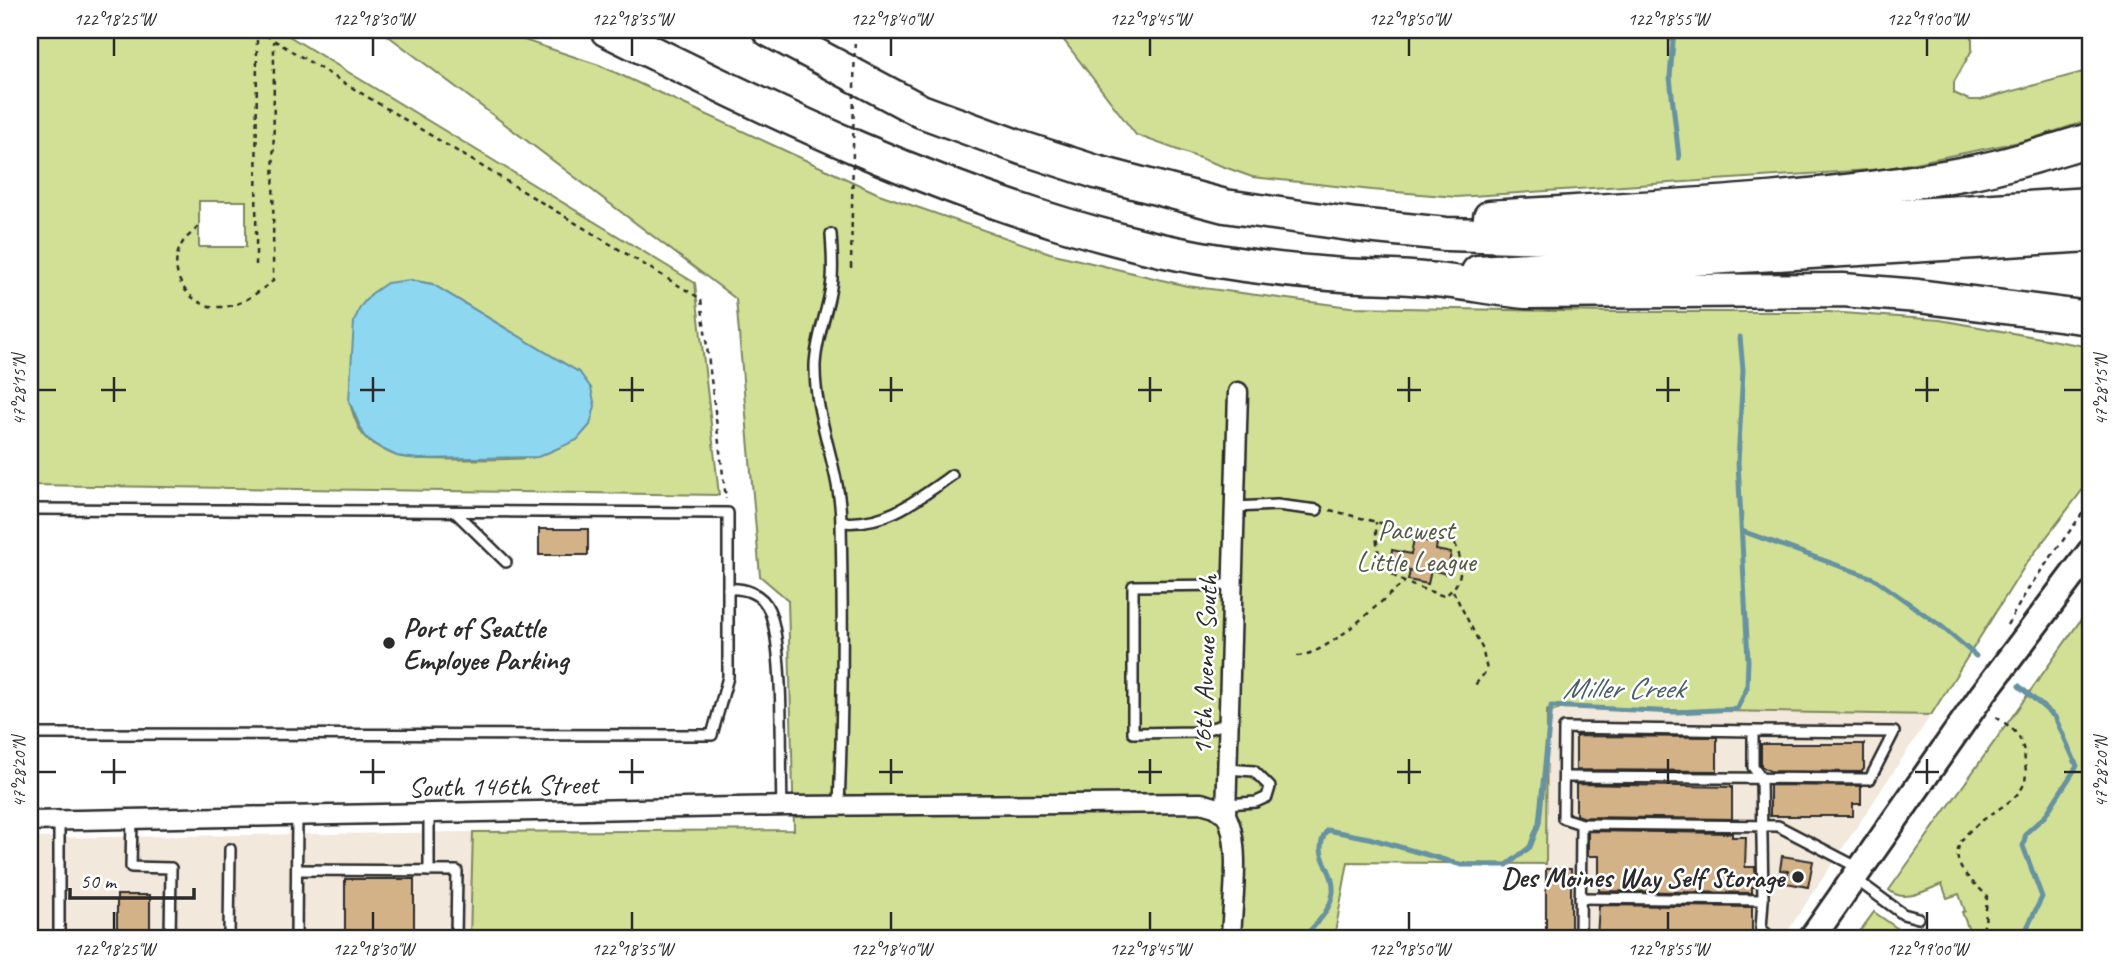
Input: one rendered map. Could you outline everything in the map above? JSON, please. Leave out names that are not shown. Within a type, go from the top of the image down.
[{"type":"highway","points":[[607,30],[826,135],[944,186],[1125,242],[1260,267],[1344,276],[1424,279],[1484,289],[1527,292],[1843,290],[1918,296],[2090,318]]},
{"type":"highway","points":[[769,30],[921,111],[1023,148],[1096,172],[1226,206],[1356,225],[1446,234],[1557,237],[2090,204]]},
{"type":"highway","points":[[1356,225],[1656,206],[1849,190],[1975,172],[2090,140]]},
{"type":"highway","points":[[1424,279],[1483,271],[1659,258],[2090,235]]},
{"type":"main road","points":[[1812,938],[1976,703],[2087,567]]},
{"type":"street","name":"16th Avenue South","points":[[1231,938],[1234,845],[1226,810],[1238,393]]},
{"type":"street","name":"South 146th Street","points":[[30,821],[782,806],[1201,803],[1226,810]]},
{"type":"lane","points":[[831,234],[831,287],[818,338],[815,366],[817,394],[834,467],[842,522],[843,671],[839,806]]},
{"type":"lane","points":[[842,522],[860,523],[889,516],[911,505],[952,475]]},
{"type":"lane","points":[[1235,507],[1277,505],[1317,510]]},
{"type":"lane","points":[[30,509],[728,513],[728,677],[712,735],[30,734]]},
{"type":"lane","points":[[455,512],[506,562]]},
{"type":"lane","points":[[1229,723],[1198,732],[1133,733],[1133,586],[1232,585]]},
{"type":"lane","points":[[728,589],[740,589],[759,596],[769,609],[776,637],[782,806]]},
{"type":"lane","points":[[1564,777],[1870,779],[1894,732],[1564,728],[1563,818],[1581,824],[1778,825],[1856,873],[1903,914],[1918,918]]},
{"type":"lane","points":[[1753,731],[1753,768],[1761,778],[1761,929],[1768,935],[1766,938]]},
{"type":"lane","points":[[1226,810],[1267,797],[1270,787],[1254,771],[1227,769]]},
{"type":"lane","points":[[429,813],[429,871]]},
{"type":"lane","points":[[296,938],[297,816]]},
{"type":"lane","points":[[132,819],[131,867],[170,868],[170,938]]},
{"type":"lane","points":[[59,821],[60,938]]},
{"type":"lane","points":[[1580,938],[1581,824]]},
{"type":"lane","points":[[229,938],[230,849]]},
{"type":"lane","points":[[297,870],[457,871],[456,938]]},
{"type":"lane","points":[[1580,898],[1763,900]]},
{"type":"path","points":[[257,30],[701,299],[728,513]]},
{"type":"path","points":[[256,265],[257,30]]},
{"type":"path","points":[[851,268],[855,30]]},
{"type":"path","points":[[198,227],[183,242],[176,261],[182,288],[198,304],[222,307],[249,299],[273,281],[274,41]]},
{"type":"path","points":[[1317,510],[1334,510],[1454,542],[1461,555],[1460,575],[1453,591],[1444,596],[1404,583],[1383,568],[1376,544],[1376,522]]},
{"type":"path","points":[[1297,656],[1306,656],[1322,648],[1404,583]]},
{"type":"path","points":[[1453,591],[1482,648],[1487,670],[1475,685]]},
{"type":"path","points":[[1976,703],[2015,731],[2023,741],[2026,777],[2022,789],[1968,832],[1958,849],[1958,863],[1987,896],[1985,924],[1977,938]]},
{"type":"shaded area","points":[[1547,708],[1931,715],[1783,938],[1544,938]]},
{"type":"shaded area","points":[[473,832],[470,938],[30,938],[30,838]]},
{"type":"green space","points":[[30,30],[279,30],[695,283],[719,495],[30,485]],"holes":[[[199,201],[246,201],[246,247],[199,247]],[[410,280],[432,284],[580,373],[593,403],[588,426],[568,443],[554,450],[539,456],[514,459],[401,457],[367,439],[359,428],[349,401]]]},
{"type":"green space","name":"Pacwest Little League","points":[[494,30],[599,65],[879,194],[1050,253],[1187,286],[1350,307],[1612,312],[1829,312],[1940,320],[2090,347],[2090,480],[2026,564],[1931,715],[1562,708],[1549,713],[1547,709],[1546,864],[1348,862],[1334,938],[470,938],[473,832],[794,830],[788,600],[760,576],[736,299],[383,32]]},
{"type":"green space","points":[[1056,30],[1972,30],[1972,50],[1954,82],[1954,93],[1969,100],[1980,100],[2090,70],[2090,120],[2024,141],[1884,169],[1456,197],[1372,190],[1252,177],[1136,135]]},
{"type":"green space","points":[[2090,607],[2090,938],[1972,938],[1962,912],[1965,911],[1959,894],[1947,898],[1942,884],[1908,896],[1901,896],[1889,890]]},
{"type":"green space","points":[[1874,912],[1911,938],[1855,938]]},
{"type":"water","points":[[410,280],[432,284],[580,373],[591,388],[595,406],[590,425],[577,440],[538,457],[418,459],[397,456],[364,436],[349,401],[354,322],[360,307],[371,294],[387,283]]},
{"type":"building","points":[[539,529],[588,529],[588,555],[539,555]]},
{"type":"building","points":[[1414,539],[1437,543],[1436,550],[1451,553],[1447,574],[1431,570],[1428,584],[1408,580],[1410,571],[1389,567],[1392,550],[1411,554]]},
{"type":"building","points":[[1576,736],[1717,737],[1717,771],[1576,770]]},
{"type":"building","points":[[1761,744],[1864,744],[1864,769],[1861,772],[1770,771],[1761,766]]},
{"type":"building","points":[[1576,784],[1732,787],[1732,819],[1583,817],[1576,815]]},
{"type":"building","points":[[1770,785],[1861,786],[1861,804],[1853,804],[1853,816],[1770,816]]},
{"type":"building","points":[[1588,831],[1732,833],[1732,837],[1746,837],[1745,867],[1755,867],[1756,887],[1752,887],[1752,893],[1599,891],[1599,856],[1588,856]]},
{"type":"building","name":"Des Moines Way Self Storage","points":[[1782,856],[1813,861],[1808,887],[1786,883],[1788,871],[1780,870]]},
{"type":"building","points":[[1546,869],[1571,869],[1571,938],[1546,938]]},
{"type":"building","points":[[345,879],[414,879],[414,938],[345,938]]},
{"type":"building","points":[[117,895],[150,895],[150,938],[117,938]]},
{"type":"building","points":[[1599,905],[1752,907],[1752,938],[1597,938]]},
{"type":"waterway","name":"Miller Creek","points":[[1674,30],[1670,77],[1679,158]]},
{"type":"waterway","name":"Miller Creek","points":[[1303,938],[1322,917],[1332,899],[1333,883],[1321,847],[1327,830],[1369,838],[1462,865],[1507,865],[1530,847],[1539,823],[1551,706],[1676,712],[1737,709],[1747,688],[1748,661],[1738,462],[1743,370],[1740,337]]},
{"type":"waterway","name":"Miller Creek","points":[[1742,531],[1873,578],[1941,626],[1976,656]]},
{"type":"waterway","name":"Miller Creek","points":[[2019,686],[2055,717],[2077,766],[2045,816],[2026,833],[2023,846],[2042,897],[2022,938]]},
{"type":"place","name":"Port of Seattle Employee Parking","points":[[389,643]]},
{"type":"place","name":"Des Moines Way Self Storage","points":[[1798,877]]}]
